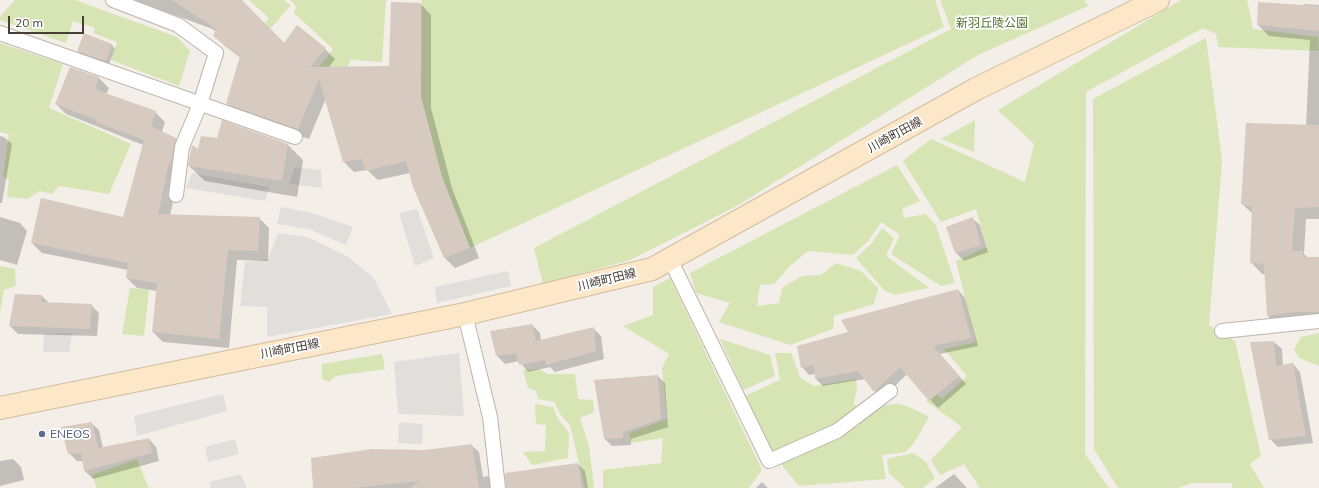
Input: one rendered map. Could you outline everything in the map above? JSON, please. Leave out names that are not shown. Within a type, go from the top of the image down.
[{"type":"main road","name":"川崎町田線","points":[[0,408],[465,314],[652,269],[976,89],[1158,0]]},
{"type":"lane","points":[[113,0],[178,25],[216,53],[200,104],[182,147],[176,195]]},
{"type":"lane","points":[[0,33],[295,137]]},
{"type":"lane","points":[[670,259],[769,461],[838,431],[890,391]]},
{"type":"lane","points":[[465,314],[490,417],[498,488]]},
{"type":"lane","points":[[1222,331],[1319,321]]},
{"type":"green space","points":[[15,0],[75,0],[177,37],[190,51],[179,86],[111,60],[117,42],[93,33],[95,28],[73,21],[66,43],[0,20],[0,17]]},
{"type":"green space","points":[[249,0],[284,0],[291,5],[265,35],[260,30],[269,18]]},
{"type":"green space","points":[[290,0],[386,0],[382,62],[351,60],[337,83],[320,66],[333,49],[294,13],[296,6]]},
{"type":"green space","points":[[422,0],[935,0],[944,27],[470,248],[442,177],[421,97]]},
{"type":"green space","name":"新羽丘陵公園","points":[[940,0],[1084,0],[1088,6],[978,55],[735,207],[630,260],[543,284],[534,248],[951,29]]},
{"type":"green space","points":[[1181,0],[1247,0],[1253,29],[1318,37],[1319,51],[1218,47],[1216,34],[1203,28],[1086,92],[1085,454],[1109,488],[980,488],[964,464],[940,475],[931,460],[962,427],[926,401],[935,393],[942,399],[967,376],[944,349],[976,342],[956,261],[987,247],[976,209],[941,222],[903,161],[931,139],[1025,182],[1034,144],[998,110]]},
{"type":"green space","points":[[1206,38],[1222,160],[1209,325],[1235,341],[1261,456],[1250,464],[1264,488],[1233,488],[1231,483],[1192,483],[1178,488],[1118,488],[1094,449],[1093,99]]},
{"type":"green space","points":[[0,43],[63,64],[49,108],[131,144],[109,194],[59,186],[52,194],[40,191],[27,199],[7,197],[9,180],[3,176],[9,134],[0,132]]},
{"type":"green space","points":[[975,120],[974,152],[941,139]]},
{"type":"green space","points":[[897,165],[920,201],[902,209],[904,218],[926,214],[936,226],[955,283],[941,286],[891,254],[900,235],[881,222],[869,240],[853,255],[808,251],[790,266],[774,284],[760,285],[757,306],[779,303],[782,288],[802,276],[821,275],[836,263],[861,271],[878,288],[874,304],[834,316],[833,329],[790,345],[719,322],[730,303],[696,293],[690,273]]},
{"type":"green space","points":[[882,228],[894,238],[886,256],[929,288],[894,295],[884,290],[856,258],[872,243]]},
{"type":"green space","points":[[0,266],[15,269],[16,286],[4,290],[0,313]]},
{"type":"green space","points":[[670,278],[762,470],[749,488],[603,488],[603,470],[661,463],[663,438],[631,443],[629,433],[667,419],[662,368],[669,354],[623,326],[653,315],[653,287]]},
{"type":"green space","points":[[130,288],[149,290],[144,336],[122,334]]},
{"type":"green space","points":[[1319,333],[1319,366],[1299,358],[1294,349],[1301,337]]},
{"type":"green space","points":[[720,339],[770,355],[775,376],[743,390]]},
{"type":"green space","points":[[775,353],[791,353],[800,377],[813,386],[856,379],[857,387],[854,404],[864,415],[883,406],[897,404],[911,408],[929,417],[914,443],[905,452],[882,455],[886,479],[799,486],[772,453],[745,396],[780,380]]},
{"type":"green space","points":[[382,354],[385,369],[336,376],[329,382],[322,379],[322,364]]},
{"type":"green space","points":[[539,369],[548,374],[575,374],[578,399],[593,400],[594,412],[580,418],[589,446],[594,488],[585,488],[570,425],[560,414],[554,402],[538,399],[536,391],[528,388],[523,370]]},
{"type":"green space","points":[[535,404],[553,407],[558,419],[569,433],[568,458],[532,465],[523,452],[545,451],[546,425],[536,424]]},
{"type":"green space","points":[[913,453],[925,461],[935,478],[923,488],[905,488],[889,473],[887,459]]},
{"type":"green space","points":[[137,459],[148,487],[153,488],[97,488],[92,475]]},
{"type":"shaded area","points":[[295,167],[321,170],[322,188],[289,184]]},
{"type":"shaded area","points":[[192,173],[269,187],[265,201],[186,188]]},
{"type":"shaded area","points":[[281,207],[312,213],[353,227],[346,245],[309,229],[277,224]]},
{"type":"shaded area","points":[[417,209],[434,258],[415,266],[399,213]]},
{"type":"shaded area","points":[[278,233],[307,237],[347,256],[373,277],[392,314],[267,337],[267,307],[240,306],[245,262],[268,259]]},
{"type":"shaded area","points":[[508,271],[511,286],[437,303],[435,287]]},
{"type":"shaded area","points":[[72,333],[69,352],[43,352],[44,334]]},
{"type":"shaded area","points":[[459,353],[464,416],[398,414],[394,362]]},
{"type":"shaded area","points":[[223,394],[227,411],[137,436],[134,416]]},
{"type":"shaded area","points":[[399,422],[423,424],[422,444],[398,443]]},
{"type":"shaded area","points":[[235,439],[239,454],[208,462],[205,447]]},
{"type":"shaded area","points":[[241,474],[247,488],[211,488],[209,482]]},
{"type":"building","points":[[172,0],[242,0],[284,43],[297,25],[326,48],[310,67],[389,66],[391,2],[421,3],[421,97],[442,177],[470,248],[444,258],[413,187],[406,161],[366,171],[361,159],[343,162],[319,79],[298,129],[226,104],[240,56],[213,36],[216,29]]},
{"type":"building","points":[[1258,2],[1319,6],[1319,31],[1257,25]]},
{"type":"building","points":[[84,33],[112,44],[106,61],[77,51]]},
{"type":"building","points":[[70,67],[99,77],[95,88],[98,89],[97,90],[156,111],[151,126],[176,138],[158,214],[260,217],[258,251],[228,250],[219,339],[152,332],[157,283],[126,278],[128,263],[31,243],[41,198],[123,217],[144,140],[96,122],[97,120],[55,104]]},
{"type":"building","points":[[222,120],[288,144],[282,181],[188,166],[192,145],[198,149],[201,136],[217,138]]},
{"type":"building","points":[[1246,123],[1319,125],[1319,207],[1295,208],[1292,251],[1303,251],[1303,257],[1319,257],[1319,312],[1293,312],[1267,316],[1264,264],[1250,263],[1252,207],[1241,204]]},
{"type":"building","points":[[973,217],[981,245],[955,253],[946,227]]},
{"type":"building","points":[[958,289],[971,338],[933,346],[959,376],[929,401],[900,367],[874,392],[858,371],[815,379],[814,365],[801,368],[797,346],[848,332],[841,320]]},
{"type":"building","points":[[15,294],[42,295],[41,302],[92,304],[90,329],[9,326]]},
{"type":"building","points":[[532,324],[536,341],[594,327],[596,351],[546,365],[545,360],[519,365],[516,353],[496,356],[490,331]]},
{"type":"building","points":[[1274,341],[1276,366],[1293,363],[1306,436],[1269,440],[1250,342]]},
{"type":"building","points":[[658,375],[661,419],[623,432],[623,438],[604,439],[594,380]]},
{"type":"building","points":[[92,422],[98,448],[149,438],[152,453],[84,471],[81,453],[68,454],[61,427]]},
{"type":"building","points":[[472,444],[479,488],[410,488],[420,481],[352,488],[313,488],[311,458],[372,449],[425,450]]},
{"type":"building","points":[[578,463],[582,488],[506,488],[505,473]]},
{"type":"place","name":"ENEOS","points":[[42,434]]}]
